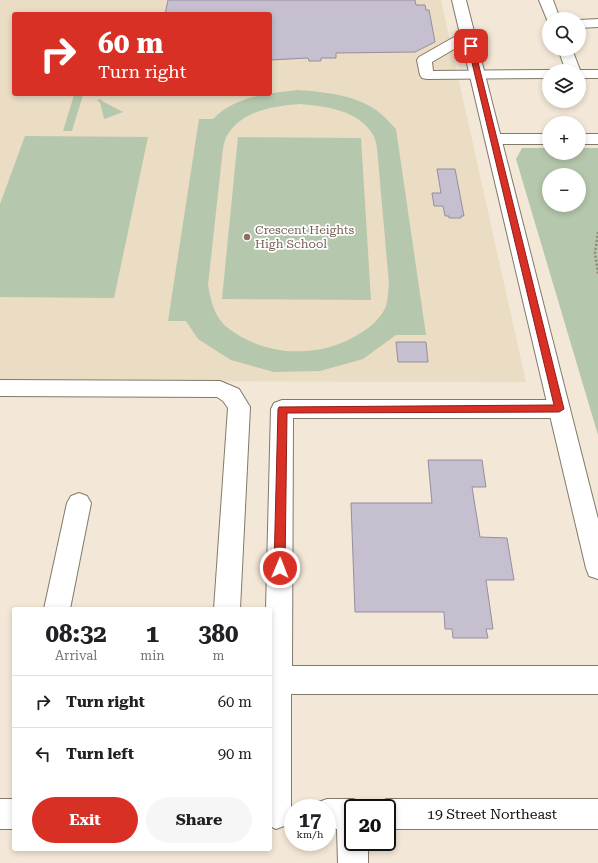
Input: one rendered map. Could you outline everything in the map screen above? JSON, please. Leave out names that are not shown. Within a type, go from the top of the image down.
[{"type":"main road","points":[[459,0],[598,568]]},
{"type":"main road","points":[[546,0],[550,12]]},
{"type":"main road","points":[[586,24],[598,24]]},
{"type":"main road","points":[[468,35],[424,60],[427,74],[542,74]]},
{"type":"main road","points":[[586,74],[598,74]]},
{"type":"main road","points":[[493,139],[542,139]]},
{"type":"main road","points":[[586,139],[598,139]]},
{"type":"main road","points":[[0,388],[220,389],[231,395],[239,407],[227,607]]},
{"type":"main road","points":[[280,814],[278,680],[282,409],[559,409]]},
{"type":"main road","points":[[57,607],[79,503]]},
{"type":"main road","points":[[278,680],[598,680]]},
{"type":"main road","points":[[0,814],[12,814]]},
{"type":"main road","name":"19 Street Northeast","points":[[396,814],[598,814]]},
{"type":"main road","points":[[351,851],[353,863]]},
{"type":"path","points":[[598,232],[594,250],[594,263],[598,274]]},
{"type":"shaded area","name":"Crescent Heights High School","points":[[0,0],[441,0],[526,382],[0,381]]},
{"type":"green space","points":[[298,90],[331,93],[342,96],[363,103],[372,108],[383,116],[396,129],[426,335],[396,335],[363,359],[320,371],[274,372],[231,360],[198,339],[186,321],[168,321],[199,119],[213,119],[231,105],[257,96],[272,96],[272,93]],"holes":[[[300,104],[330,108],[349,114],[358,119],[366,125],[374,136],[377,148],[389,284],[386,306],[379,318],[367,329],[344,342],[327,348],[310,351],[293,351],[259,345],[243,338],[223,324],[216,314],[208,285],[225,141],[234,126],[242,119],[260,111],[270,108]]]},
{"type":"green space","points":[[74,96],[83,96],[72,131],[63,131]]},
{"type":"green space","points":[[99,99],[123,112],[104,119],[100,102],[97,101]]},
{"type":"green space","points":[[25,136],[148,137],[114,298],[0,297],[0,204]]},
{"type":"green space","points":[[238,137],[361,138],[371,300],[222,299]]},
{"type":"green space","points":[[522,148],[542,148],[542,160],[586,160],[586,148],[598,148],[598,435],[516,159]]},
{"type":"building","points":[[168,0],[415,0],[416,5],[425,5],[426,10],[429,10],[435,42],[415,52],[336,53],[336,58],[321,58],[321,61],[309,61],[308,58],[272,60],[272,12],[165,12]]},
{"type":"building","points":[[437,169],[455,169],[464,216],[461,216],[461,218],[449,218],[449,216],[445,216],[443,206],[434,206],[432,193],[441,193]]},
{"type":"building","points":[[396,342],[426,342],[428,362],[398,362]]},
{"type":"building","points":[[428,460],[482,460],[486,487],[472,487],[480,537],[507,538],[514,580],[486,580],[493,629],[486,629],[488,638],[453,638],[452,629],[445,629],[444,612],[355,612],[351,503],[432,503]]},
{"type":"place","name":"Crescent Heights High School","points":[[247,237]]},
{"type":"route","points":[[280,568],[282,409],[559,409],[471,46]]}]
